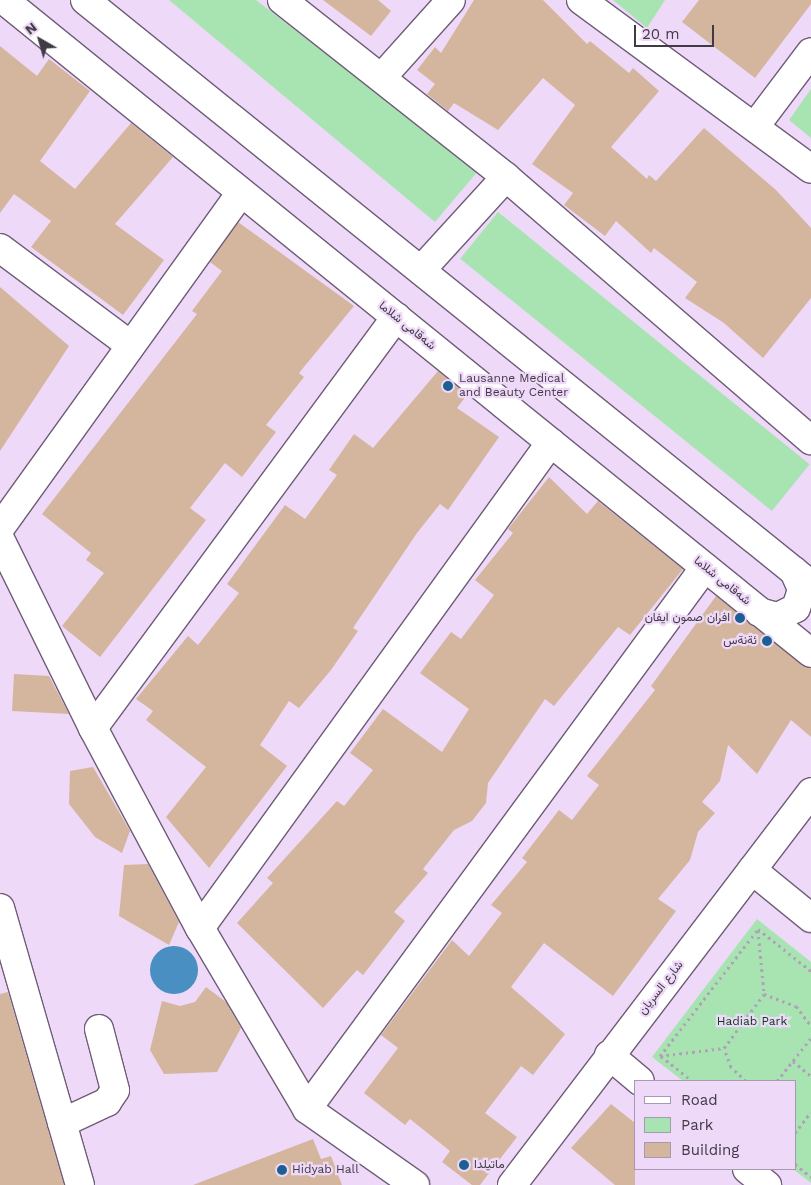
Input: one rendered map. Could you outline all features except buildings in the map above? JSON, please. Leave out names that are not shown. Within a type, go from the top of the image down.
[{"type":"street","name":"شەقامی شلاما","points":[[4,0],[811,653]]},
{"type":"street","points":[[86,0],[802,578],[802,589],[796,608],[778,617],[759,612]]},
{"type":"street","points":[[282,0],[382,76],[506,177],[811,440]]},
{"type":"street","points":[[382,76],[451,0]]},
{"type":"street","points":[[581,0],[756,125],[811,169]]},
{"type":"street","points":[[756,125],[811,52]]},
{"type":"street","points":[[421,270],[506,177]]},
{"type":"street","points":[[0,528],[129,344],[241,192]]},
{"type":"street","points":[[0,248],[129,344]]},
{"type":"street","points":[[93,728],[396,317]]},
{"type":"street","points":[[200,928],[551,442]]},
{"type":"street","points":[[0,539],[93,728],[200,928],[308,1109],[415,1185]]},
{"type":"street","points":[[308,1109],[705,567]]},
{"type":"street","points":[[811,632],[811,646]]},
{"type":"street","name":"شارع السريان","points":[[512,1185],[609,1055],[811,792]]},
{"type":"street","points":[[752,870],[811,918]]},
{"type":"street","points":[[0,908],[80,1185]]},
{"type":"street","points":[[62,1124],[107,1102],[115,1090],[99,1029]]},
{"type":"street","points":[[609,1055],[639,1080]]},
{"type":"street","points":[[748,1170],[767,1185]]},
{"type":"path","points":[[758,929],[811,971]]},
{"type":"path","points":[[660,1056],[724,1048],[764,994],[758,929]]},
{"type":"path","points":[[660,1056],[758,929]]},
{"type":"path","points":[[764,994],[796,1006],[811,1026]]},
{"type":"path","points":[[778,1080],[811,1038]]},
{"type":"path","points":[[724,1048],[730,1067],[745,1080]]},
{"type":"path","points":[[660,1056],[691,1080]]},
{"type":"path","points":[[792,1061],[811,1076]]},
{"type":"path","points":[[796,1132],[811,1112]]},
{"type":"path","points":[[796,1165],[811,1177]]},
{"type":"green space","points":[[169,0],[256,0],[478,171],[435,222]]},
{"type":"green space","points":[[613,0],[665,0],[647,28]]},
{"type":"green space","points":[[811,89],[811,138],[789,120]]},
{"type":"green space","points":[[498,212],[810,464],[772,511],[460,259]]},
{"type":"green space","name":"Hadiab Park","points":[[757,919],[811,962],[811,1183],[794,1170],[796,1170],[796,1080],[682,1080],[652,1057]]},
{"type":"water","points":[[169,946],[179,946],[191,953],[198,965],[198,975],[191,987],[179,994],[169,994],[161,990],[154,983],[150,975],[150,965],[154,957],[161,950]]},
{"type":"place","name":"Lausanne Medical and Beauty Center","points":[[448,386]]},
{"type":"place","name":"افران صمون ايفان","points":[[740,618]]},
{"type":"place","name":"ئةنةس","points":[[767,641]]},
{"type":"place","name":"ماتیلدا","points":[[464,1165]]},
{"type":"place","name":"Hidyab Hall","points":[[282,1170]]}]
